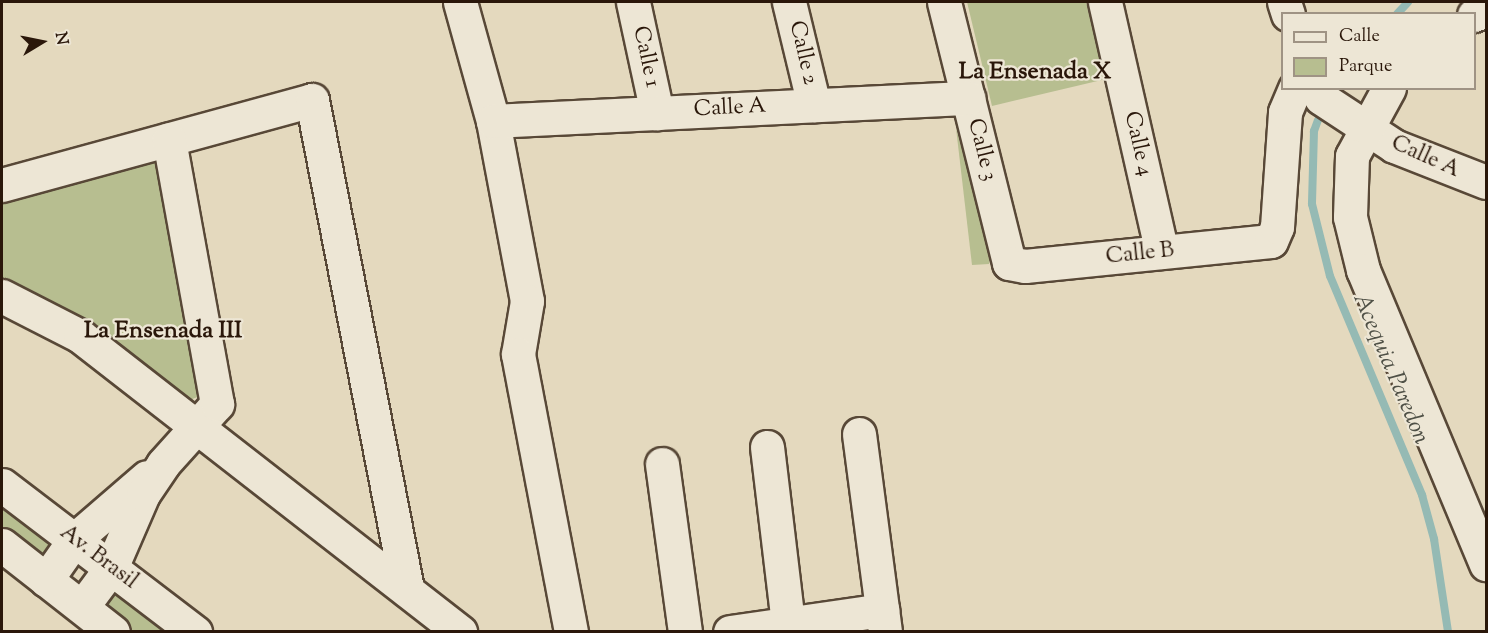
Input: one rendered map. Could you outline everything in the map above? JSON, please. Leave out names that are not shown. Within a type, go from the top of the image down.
[{"type":"street","points":[[460,2],[493,121],[527,301],[518,354],[571,632]]},
{"type":"street","name":"Calle 1","points":[[633,2],[657,113]]},
{"type":"street","name":"Calle 2","points":[[789,2],[814,105]]},
{"type":"street","name":"Calle 3","points":[[944,2],[1009,262]]},
{"type":"street","name":"Calle 4","points":[[1105,2],[1162,252]]},
{"type":"street","name":"Calle B","points":[[1009,262],[1025,266],[1271,241],[1277,226],[1285,112],[1294,90]]},
{"type":"street","name":"Calle A","points":[[1317,90],[1321,98],[1394,146],[1486,182]]},
{"type":"street","points":[[1388,90],[1352,156],[1350,217],[1363,270],[1486,564]]},
{"type":"street","name":"Calle A","points":[[493,121],[968,98]]},
{"type":"street","points":[[2,185],[312,100],[407,590]]},
{"type":"street","points":[[82,607],[111,568],[143,494],[163,464],[217,404],[169,139]]},
{"type":"street","points":[[2,296],[80,336],[197,424],[460,632]]},
{"type":"street","points":[[730,632],[883,621],[859,434]]},
{"type":"street","points":[[767,447],[789,627]]},
{"type":"street","points":[[46,580],[74,540],[163,464]]},
{"type":"street","points":[[662,464],[685,632]]},
{"type":"street","name":"Av. Brasil","points":[[2,485],[195,632]]},
{"type":"street","points":[[2,545],[113,632]]},
{"type":"green space","points":[[967,2],[1086,2],[1106,79],[992,106]]},
{"type":"green space","points":[[956,128],[991,256],[989,264],[972,265]]},
{"type":"green space","points":[[159,158],[200,396],[190,400],[2,285],[2,199]]},
{"type":"green space","points":[[2,498],[54,537],[54,552],[39,558],[2,528]]},
{"type":"green space","points":[[113,588],[173,631],[132,631],[102,608]]},
{"type":"waterway","name":"Acequia Paredon","points":[[1399,12],[1408,2]]},
{"type":"waterway","name":"Acequia Paredon","points":[[1318,120],[1314,131],[1312,204],[1330,276],[1422,495],[1434,539],[1448,632]]},
{"type":"district","name":"La Ensenada X","points":[[1035,73]]},
{"type":"district","name":"La Ensenada III","points":[[163,332]]}]
